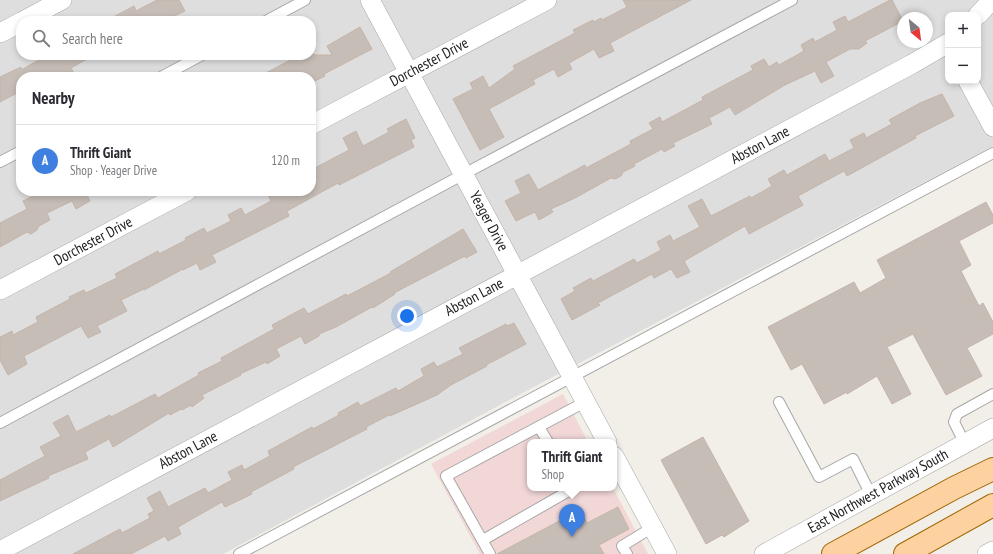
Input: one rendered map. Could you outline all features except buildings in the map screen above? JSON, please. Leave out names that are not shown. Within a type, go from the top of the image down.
[{"type":"main road","points":[[833,554],[941,495],[993,469]]},
{"type":"main road","points":[[905,554],[993,506]]},
{"type":"street","points":[[32,16],[62,0]]},
{"type":"street","name":"Yeager Drive","points":[[370,0],[605,439]]},
{"type":"street","name":"Dorchester Drive","points":[[316,122],[547,0]]},
{"type":"street","points":[[981,12],[992,0]]},
{"type":"street","points":[[0,33],[16,24]]},
{"type":"street","name":"Abston Lane","points":[[0,551],[945,46]]},
{"type":"street","points":[[970,84],[993,127]]},
{"type":"street","name":"Dorchester Drive","points":[[0,290],[178,196]]},
{"type":"street","name":"East Northwest Parkway South","points":[[764,554],[993,428]]},
{"type":"street","points":[[617,461],[667,554]]},
{"type":"street","points":[[987,554],[993,551]]},
{"type":"lane","points":[[275,16],[305,0]]},
{"type":"lane","points":[[0,423],[792,0]]},
{"type":"lane","points":[[170,72],[192,60]]},
{"type":"lane","points":[[239,554],[993,153]]},
{"type":"lane","points":[[0,162],[16,154]]},
{"type":"lane","points":[[965,444],[954,422],[957,414],[993,394]]},
{"type":"lane","points":[[490,554],[446,476],[585,402]]},
{"type":"lane","points":[[779,402],[819,477],[853,459],[871,495]]},
{"type":"lane","points":[[539,427],[546,439]]},
{"type":"lane","points":[[483,540],[569,491]]},
{"type":"lane","points":[[627,554],[622,546],[653,527]]},
{"type":"shaded area","points":[[0,0],[993,0],[993,146],[526,391],[223,554],[0,554]]},
{"type":"shaded area","points":[[563,394],[586,439],[527,439],[527,491],[615,491],[648,554],[480,554],[431,464]]},
{"type":"place","name":"Thrift Giant","points":[[572,537]]}]
